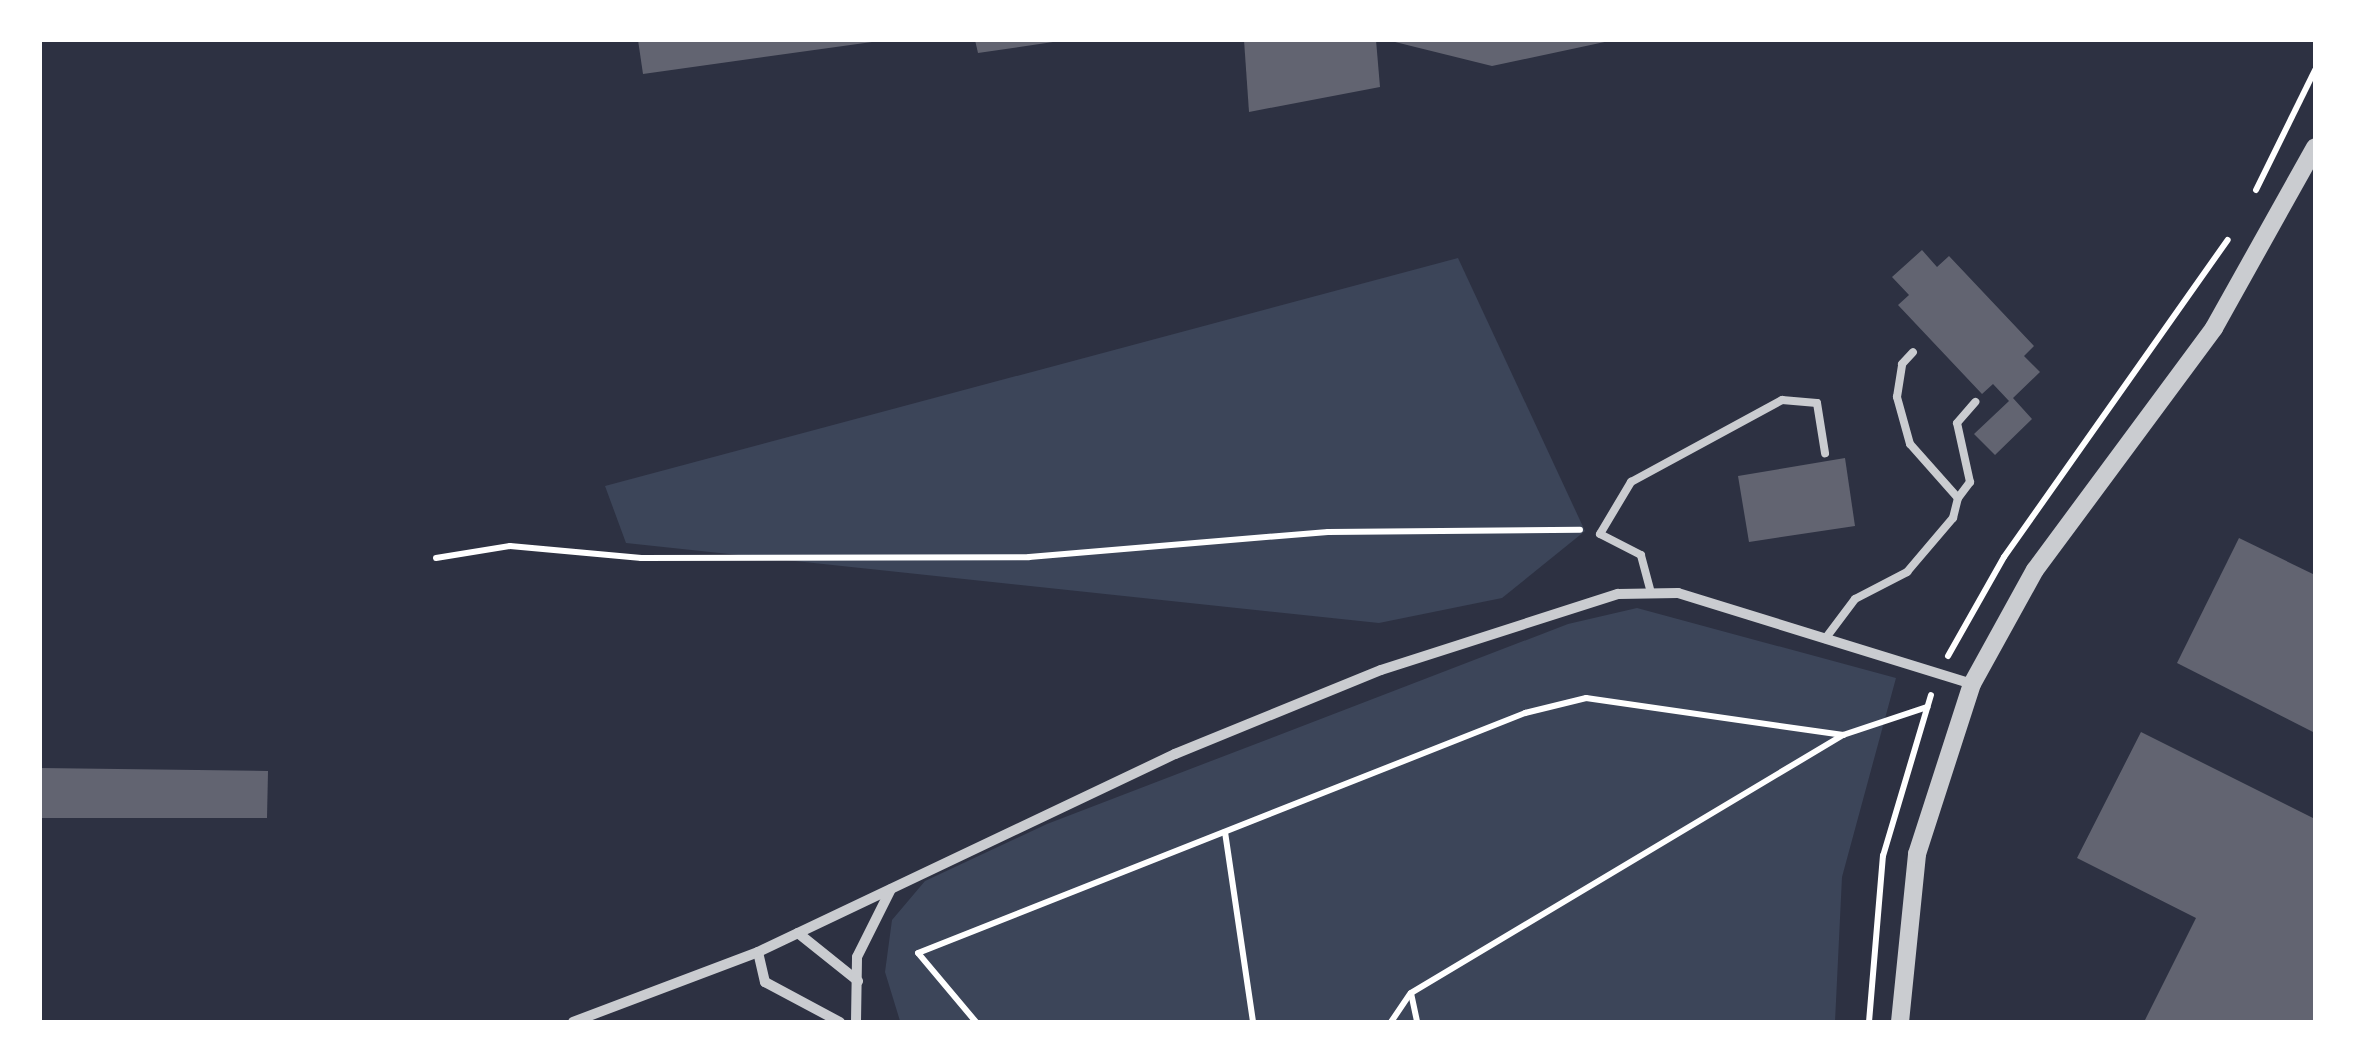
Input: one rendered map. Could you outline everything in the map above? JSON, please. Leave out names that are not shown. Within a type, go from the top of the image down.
[{"type":"street","points":[[1900,1022],[1917,854],[1972,684],[2036,570],[2214,328],[2315,147]]},
{"type":"street","points":[[574,1022],[758,952],[891,888],[1381,670],[1650,589],[1972,684]]},
{"type":"street","points":[[856,1022],[858,957],[891,888]]},
{"type":"street","points":[[798,933],[858,981]]},
{"type":"street","points":[[758,952],[765,982],[840,1022]]},
{"type":"lane","points":[[1914,352],[1902,364],[1898,398],[1910,444],[1958,498]]},
{"type":"lane","points":[[1650,589],[1641,555],[1600,534],[1631,482],[1782,400],[1818,402],[1825,453]]},
{"type":"lane","points":[[1825,639],[1855,599],[1907,572],[1953,518],[1958,498],[1970,482],[1957,423],[1975,402]]},
{"type":"path","points":[[2249,204],[2315,70]]},
{"type":"path","points":[[1954,643],[2004,556],[2231,235]]},
{"type":"path","points":[[436,558],[510,546],[641,558],[899,560],[1328,532],[1600,534]]},
{"type":"path","points":[[976,1022],[918,953],[1524,712],[1586,698],[1843,735]]},
{"type":"path","points":[[1391,1022],[1410,994],[1843,735],[1926,708]]},
{"type":"path","points":[[1225,832],[1253,1022]]},
{"type":"path","points":[[1410,994],[1417,1022]]},
{"type":"shaded area","points":[[1458,258],[1585,531],[1502,598],[1379,623],[626,543],[605,486]]},
{"type":"shaded area","points":[[1637,608],[1896,678],[1842,877],[1835,1022],[900,1021],[885,972],[892,920],[925,881],[1047,824],[1568,624]]},
{"type":"building","points":[[638,40],[872,40],[872,42],[643,74]]},
{"type":"building","points":[[975,40],[1053,40],[1053,42],[978,53]]},
{"type":"building","points":[[1244,40],[1376,40],[1380,87],[1249,112]]},
{"type":"building","points":[[1392,40],[1614,40],[1492,66],[1391,41]]},
{"type":"building","points":[[1922,250],[1937,267],[1949,256],[2034,346],[2024,356],[2040,372],[2013,398],[2032,419],[1995,455],[1974,434],[2009,401],[1993,384],[1982,394],[1898,305],[1909,295],[1892,277]]},
{"type":"building","points":[[1845,458],[1855,526],[1749,542],[1738,476]]},
{"type":"building","points":[[2239,538],[2315,575],[2315,733],[2177,663]]},
{"type":"building","points":[[2141,732],[2315,819],[2315,1022],[2144,1022],[2196,918],[2077,858]]},
{"type":"building","points":[[40,768],[268,771],[267,818],[40,818]]}]
